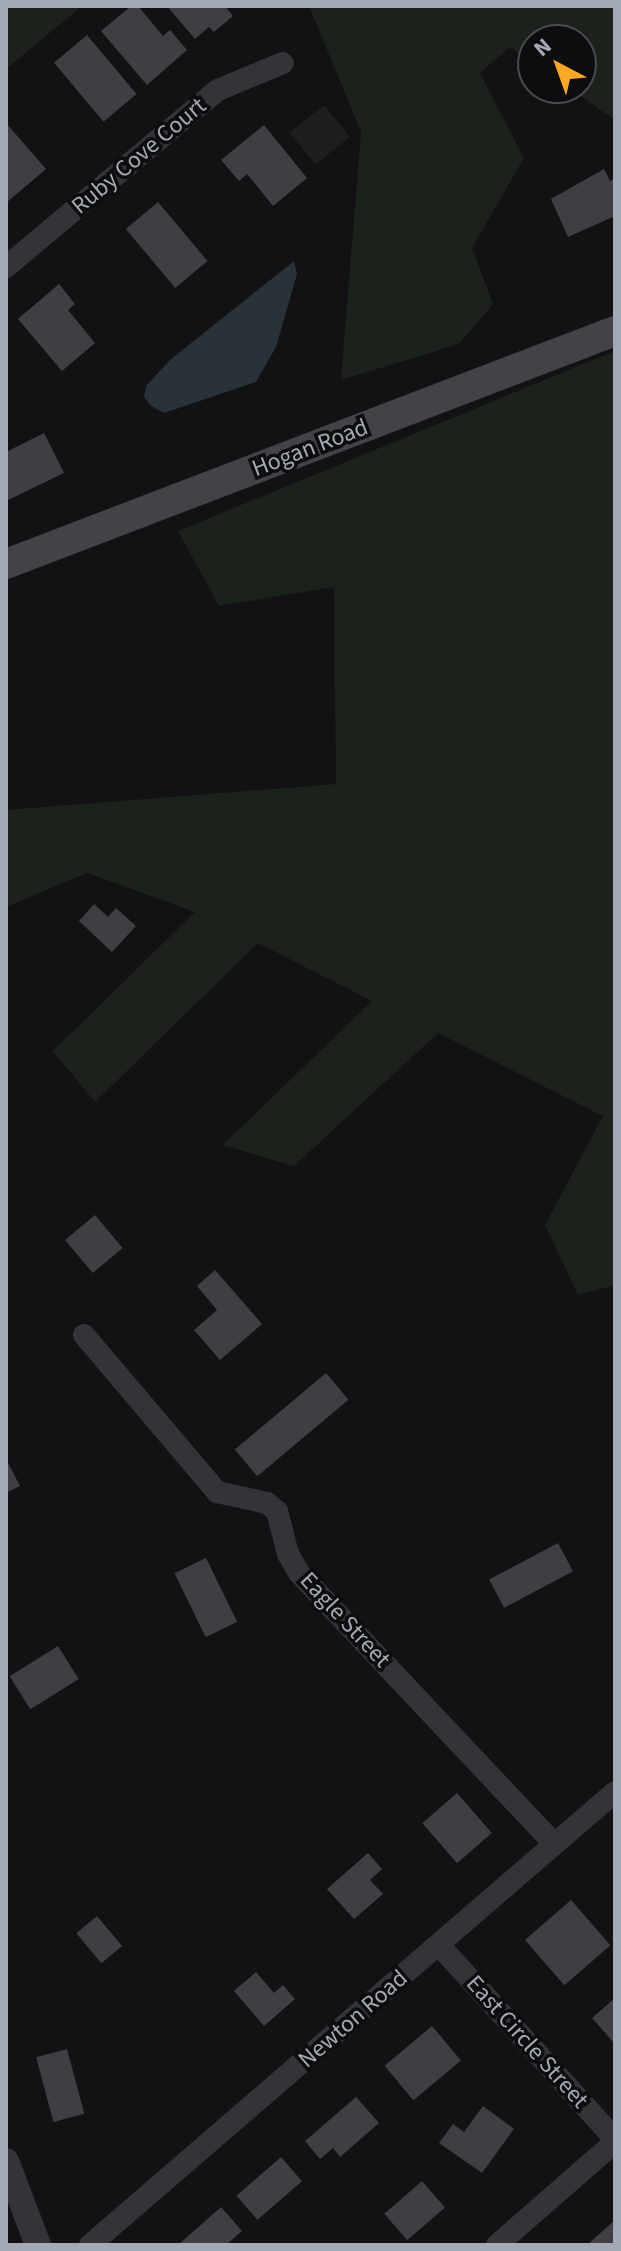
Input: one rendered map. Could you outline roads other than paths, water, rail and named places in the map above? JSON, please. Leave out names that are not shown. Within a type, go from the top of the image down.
[{"type":"main road","name":"Hogan Road","points":[[6,564],[615,331]]},
{"type":"street","name":"Ruby Cove Court","points":[[6,267],[218,90],[283,63]]},
{"type":"street","name":"Eagle Street","points":[[84,1335],[217,1492],[267,1503],[277,1511],[288,1554],[299,1573],[554,1844]]},
{"type":"street","name":"Newton Road","points":[[90,2245],[615,1792]]},
{"type":"street","name":"East Circle Street","points":[[439,1945],[615,2141]]},
{"type":"street","points":[[497,2245],[615,2141]]},
{"type":"street","points":[[6,2161],[38,2245]]}]
